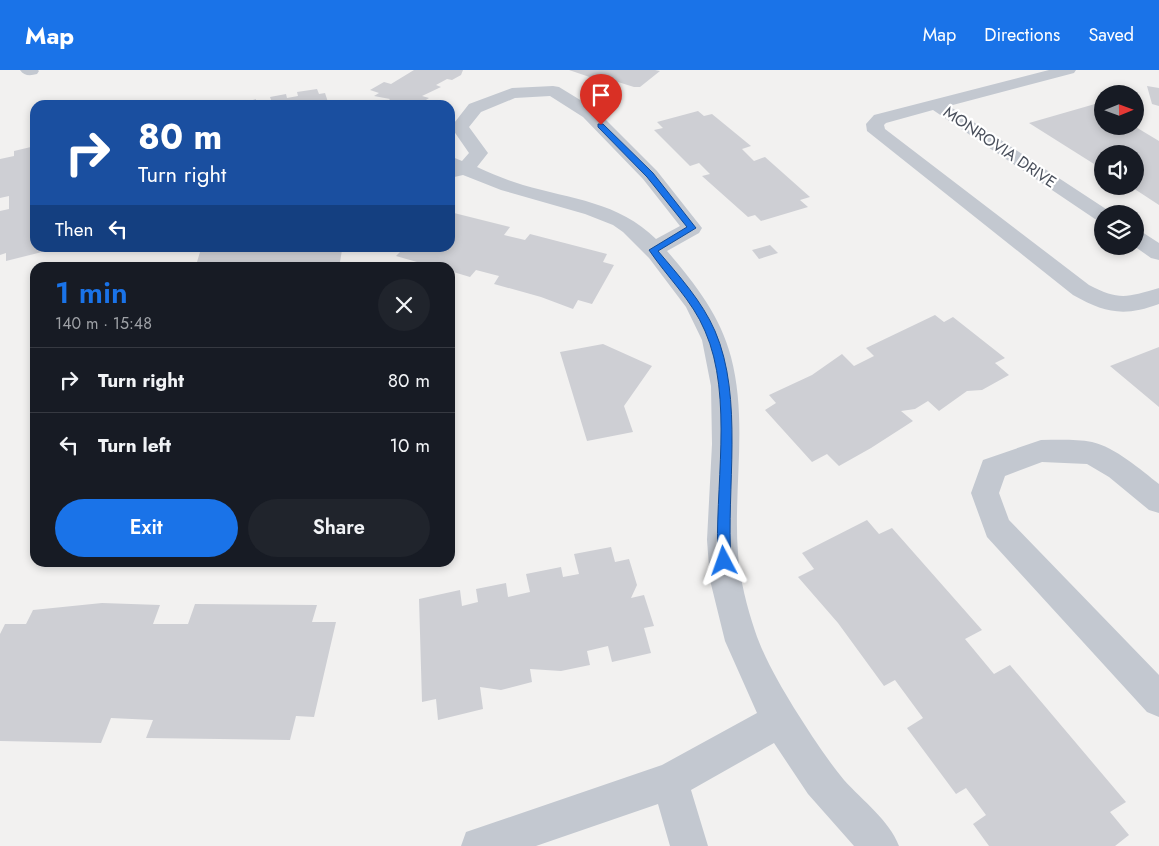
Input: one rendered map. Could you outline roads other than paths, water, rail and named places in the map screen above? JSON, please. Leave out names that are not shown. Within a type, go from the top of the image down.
[{"type":"street","name":"MONROVIA DRIVE","points":[[936,105],[1068,70]]},
{"type":"street","points":[[455,167],[479,152],[455,128],[475,108],[512,93],[554,91],[589,113],[650,175],[692,228],[653,250]]},
{"type":"street","name":"MONROVIA DRIVE","points":[[936,105],[1094,210]]},
{"type":"street","points":[[936,105],[880,119],[875,124],[876,131],[1081,290],[1101,301],[1121,305],[1135,305],[1159,296]]},
{"type":"street","points":[[455,167],[513,188],[603,213],[628,225],[653,250],[692,298],[710,330],[719,357],[725,402],[726,471],[722,528],[726,577],[744,647],[781,719],[805,759],[844,807],[880,846]]},
{"type":"street","points":[[1144,243],[1159,253]]},
{"type":"street","points":[[1159,501],[1120,468],[1092,454],[1041,451],[993,468],[985,493],[996,528],[1159,700]]},
{"type":"street","points":[[480,846],[670,781],[781,719]]},
{"type":"street","points":[[670,781],[689,846]]}]
